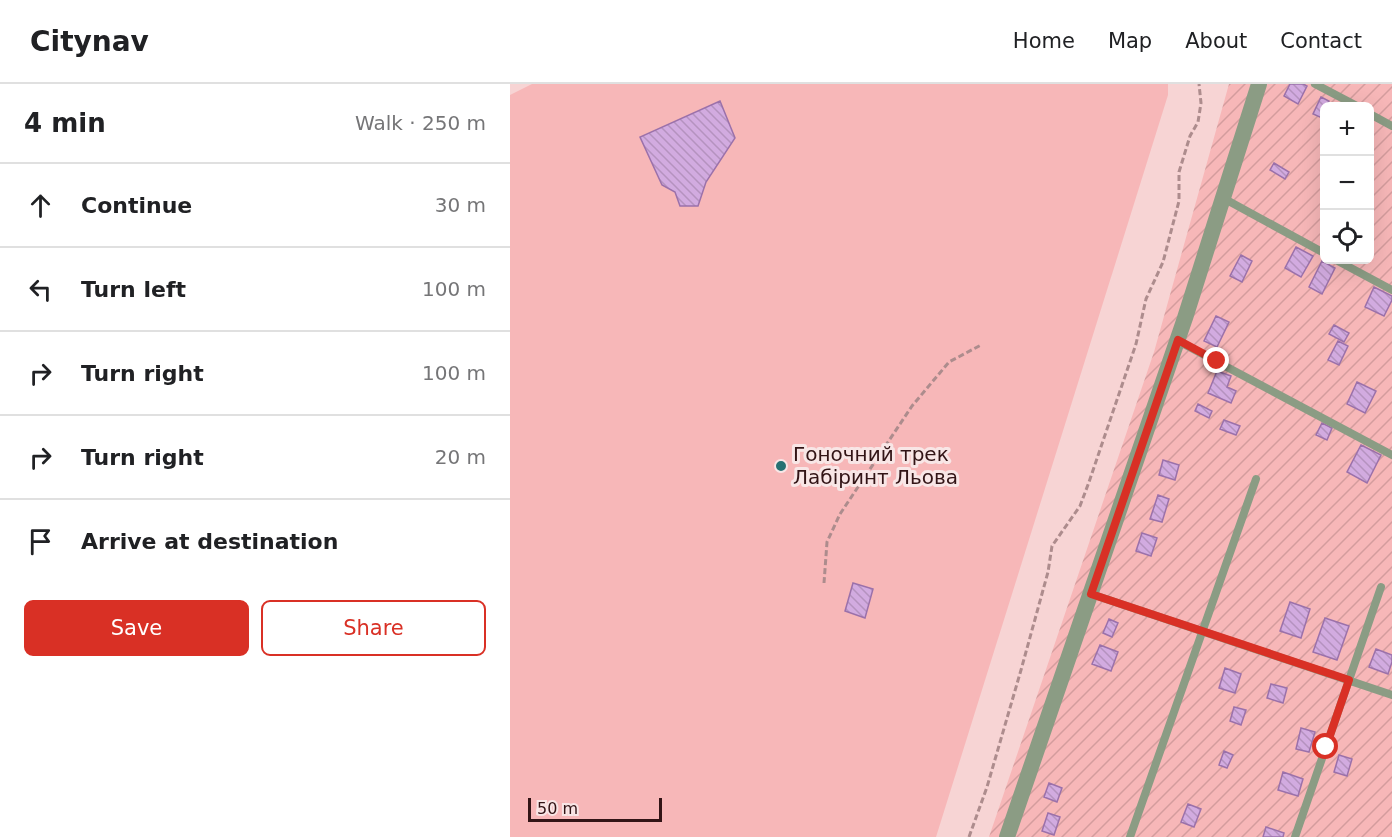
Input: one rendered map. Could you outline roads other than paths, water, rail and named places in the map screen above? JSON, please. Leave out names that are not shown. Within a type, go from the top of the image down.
[{"type":"street","points":[[1007,837],[1178,340],[1259,84]]},
{"type":"lane","points":[[1315,84],[1349,102]]},
{"type":"lane","points":[[1374,116],[1392,126]]},
{"type":"lane","points":[[1223,198],[1320,251]]},
{"type":"lane","points":[[1343,264],[1392,290]]},
{"type":"lane","points":[[1178,340],[1392,455]]},
{"type":"lane","points":[[1130,837],[1256,479]]},
{"type":"lane","points":[[1295,837],[1381,587]]},
{"type":"lane","points":[[1091,594],[1392,695]]},
{"type":"place","name":"Гоночний трек Лабіринт Льова","points":[[781,466]]}]
